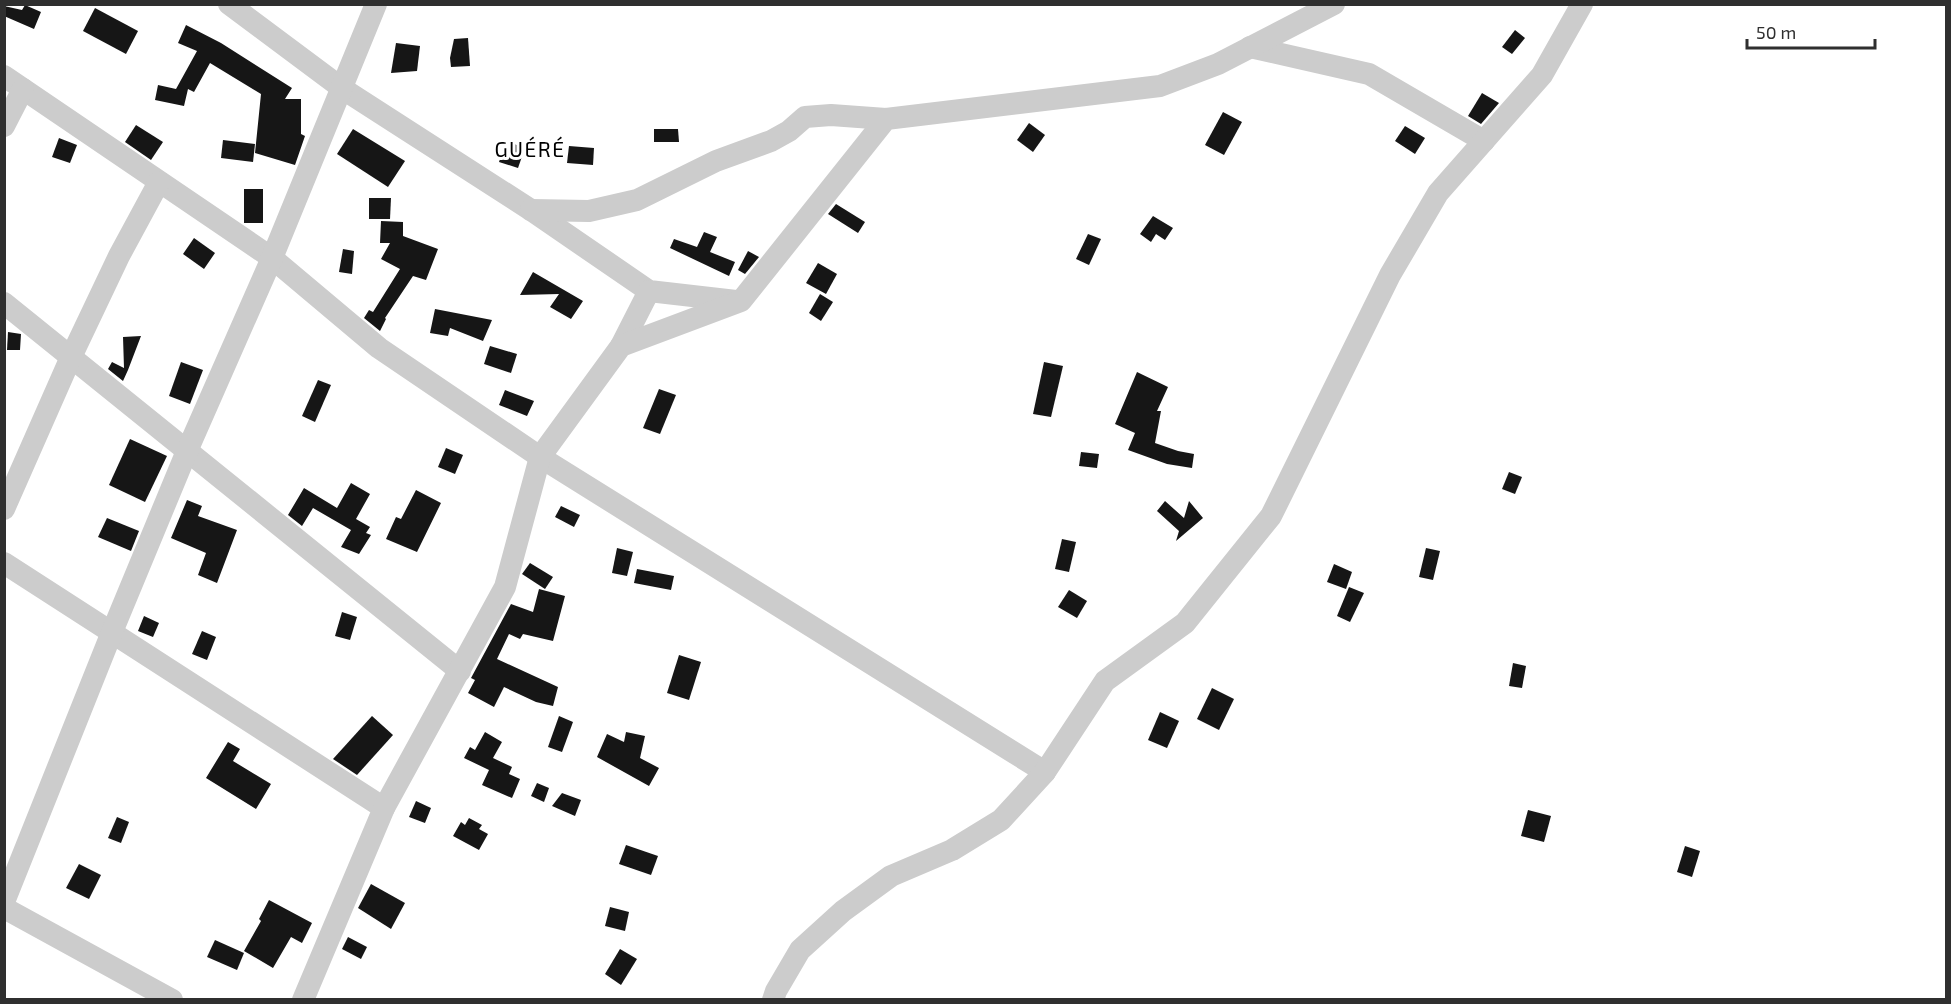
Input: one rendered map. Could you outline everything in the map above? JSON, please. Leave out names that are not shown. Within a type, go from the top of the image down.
[{"type":"street","points":[[229,4],[343,89],[531,210],[649,291],[741,301]]},
{"type":"street","points":[[4,902],[112,632],[187,451],[272,258],[376,4]]},
{"type":"street","points":[[531,210],[589,211],[636,200],[716,162],[771,141],[789,131],[805,117],[831,115],[886,119],[1160,86],[1218,64],[1334,4]]},
{"type":"street","points":[[773,999],[800,950],[843,911],[891,876],[952,850],[1001,820],[1045,772],[1105,681],[1185,623],[1271,516],[1390,275],[1438,193],[1542,75],[1582,4]]},
{"type":"street","points":[[1250,47],[1369,74],[1484,141]]},
{"type":"street","points":[[4,76],[272,258],[379,348],[540,457],[1045,772]]},
{"type":"street","points":[[4,126],[22,90]]},
{"type":"street","points":[[621,346],[741,301],[886,119]]},
{"type":"street","points":[[4,509],[71,357],[119,256],[159,182]]},
{"type":"street","points":[[303,999],[384,808],[505,587],[540,457],[621,346],[649,291]]},
{"type":"street","points":[[4,303],[460,671]]},
{"type":"street","points":[[4,563],[384,808]]},
{"type":"street","points":[[4,909],[172,999]]},
{"type":"building","points":[[25,5],[41,12],[34,29],[4,16],[4,6],[22,10]]},
{"type":"building","points":[[95,8],[138,31],[126,54],[83,31]]},
{"type":"building","points":[[186,25],[221,43],[292,88],[285,99],[301,99],[301,134],[305,136],[295,165],[255,153],[261,94],[210,63],[194,92],[188,89],[184,106],[155,100],[158,85],[176,89],[197,51],[178,43]]},
{"type":"building","points":[[1515,30],[1525,38],[1512,54],[1502,47]]},
{"type":"building","points":[[468,38],[470,66],[451,67],[450,58],[454,39]]},
{"type":"building","points":[[396,43],[420,46],[417,71],[391,73]]},
{"type":"building","points":[[1482,93],[1499,103],[1481,124],[1468,116]]},
{"type":"building","points":[[1223,112],[1242,122],[1224,155],[1205,145]]},
{"type":"building","points":[[1029,123],[1045,135],[1033,152],[1017,140]]},
{"type":"building","points":[[136,125],[163,142],[151,160],[125,142]]},
{"type":"building","points":[[1405,126],[1425,138],[1415,154],[1395,141]]},
{"type":"building","points":[[353,129],[405,161],[388,187],[337,154]]},
{"type":"building","points":[[654,129],[678,129],[679,142],[654,142]]},
{"type":"building","points":[[59,138],[77,145],[70,163],[52,157]]},
{"type":"building","points":[[223,140],[255,144],[253,162],[221,158]]},
{"type":"building","points":[[506,141],[525,148],[518,168],[499,162]]},
{"type":"building","points":[[569,146],[594,148],[593,165],[567,163]]},
{"type":"building","points":[[244,189],[263,189],[263,223],[244,223]]},
{"type":"building","points":[[369,198],[391,198],[390,219],[369,219]]},
{"type":"building","points":[[836,204],[865,222],[858,233],[828,214]]},
{"type":"building","points":[[1153,216],[1173,228],[1165,240],[1156,234],[1151,242],[1140,234]]},
{"type":"building","points":[[381,221],[403,222],[403,236],[438,249],[426,280],[413,276],[385,318],[380,331],[364,318],[369,310],[373,312],[400,269],[381,259],[390,243],[380,243]]},
{"type":"building","points":[[704,232],[717,237],[710,252],[735,262],[729,276],[670,248],[674,239],[697,247]]},
{"type":"building","points":[[1088,234],[1101,239],[1089,265],[1076,259]]},
{"type":"building","points":[[194,238],[215,253],[204,269],[183,254]]},
{"type":"building","points":[[343,249],[354,251],[352,274],[339,272]]},
{"type":"building","points":[[748,251],[759,257],[745,274],[738,270]]},
{"type":"building","points":[[818,263],[837,274],[826,294],[806,283]]},
{"type":"building","points":[[533,272],[583,301],[571,319],[550,307],[559,294],[520,295]]},
{"type":"building","points":[[820,294],[833,302],[821,321],[809,313]]},
{"type":"building","points":[[435,309],[492,320],[483,341],[450,328],[448,336],[430,333]]},
{"type":"building","points":[[8,332],[21,334],[20,350],[7,350]]},
{"type":"building","points":[[141,336],[123,381],[108,369],[112,362],[124,368],[123,337]]},
{"type":"building","points":[[490,346],[517,354],[511,373],[484,364]]},
{"type":"building","points":[[181,362],[203,370],[190,404],[169,396]]},
{"type":"building","points":[[1044,362],[1063,366],[1051,417],[1033,414]]},
{"type":"building","points":[[1137,372],[1168,387],[1157,411],[1161,411],[1155,443],[1194,454],[1192,468],[1167,464],[1128,450],[1135,433],[1115,424]]},
{"type":"building","points":[[318,380],[331,385],[315,422],[302,416]]},
{"type":"building","points":[[659,389],[676,395],[660,434],[643,428]]},
{"type":"building","points":[[505,390],[534,401],[527,416],[499,405]]},
{"type":"building","points":[[130,439],[167,456],[145,502],[109,485]]},
{"type":"building","points":[[446,448],[463,455],[455,474],[438,467]]},
{"type":"building","points":[[1081,452],[1099,454],[1097,468],[1079,466]]},
{"type":"building","points":[[1509,472],[1522,477],[1515,494],[1502,489]]},
{"type":"building","points":[[351,483],[370,494],[356,519],[370,527],[366,533],[371,535],[359,554],[341,547],[351,530],[313,508],[302,526],[288,515],[304,488],[337,508]]},
{"type":"building","points":[[416,490],[441,503],[417,552],[386,539],[396,517],[401,519]]},
{"type":"building","points":[[187,500],[202,506],[198,516],[237,530],[217,583],[198,575],[206,553],[171,538]]},
{"type":"building","points":[[1165,501],[1184,518],[1189,501],[1203,518],[1176,541],[1179,531],[1157,511]]},
{"type":"building","points":[[561,506],[580,515],[574,527],[555,517]]},
{"type":"building","points":[[107,518],[139,531],[131,551],[98,537]]},
{"type":"building","points":[[1062,539],[1076,542],[1069,572],[1055,569]]},
{"type":"building","points":[[617,548],[633,552],[627,576],[612,573]]},
{"type":"building","points":[[1426,548],[1440,551],[1433,580],[1419,577]]},
{"type":"building","points":[[530,563],[553,577],[545,589],[522,574]]},
{"type":"building","points":[[1334,564],[1352,572],[1346,589],[1327,582]]},
{"type":"building","points":[[637,569],[674,576],[671,590],[634,583]]},
{"type":"building","points":[[1349,587],[1364,593],[1350,622],[1337,616]]},
{"type":"building","points":[[539,589],[565,596],[553,641],[523,634],[520,639],[509,634],[497,659],[558,687],[553,706],[536,702],[504,687],[494,707],[468,693],[475,680],[471,678],[511,604],[533,612]]},
{"type":"building","points":[[1069,590],[1087,601],[1077,618],[1058,607]]},
{"type":"building","points":[[342,612],[357,617],[350,640],[335,636]]},
{"type":"building","points":[[144,616],[159,623],[153,637],[138,631]]},
{"type":"building","points":[[202,631],[216,637],[207,660],[192,654]]},
{"type":"building","points":[[679,655],[701,662],[689,700],[667,693]]},
{"type":"building","points":[[1513,663],[1526,666],[1522,688],[1509,686]]},
{"type":"building","points":[[1212,688],[1234,699],[1219,730],[1197,719]]},
{"type":"building","points":[[1160,712],[1179,721],[1167,748],[1148,740]]},
{"type":"building","points":[[372,716],[393,735],[357,775],[333,759]]},
{"type":"building","points":[[559,716],[573,722],[562,752],[548,747]]},
{"type":"building","points":[[485,732],[502,742],[493,758],[512,767],[509,774],[520,779],[512,798],[482,785],[489,770],[464,758],[470,747],[475,750]]},
{"type":"building","points":[[626,732],[645,736],[640,758],[659,768],[649,786],[597,757],[607,734],[624,742]]},
{"type":"building","points":[[228,742],[240,749],[233,761],[271,784],[256,809],[206,778]]},
{"type":"building","points":[[537,783],[549,788],[544,802],[531,796]]},
{"type":"building","points":[[562,793],[581,800],[575,816],[552,806]]},
{"type":"building","points":[[416,801],[431,808],[425,823],[409,817]]},
{"type":"building","points":[[1528,810],[1551,816],[1544,842],[1521,836]]},
{"type":"building","points":[[117,817],[129,822],[121,843],[108,838]]},
{"type":"building","points":[[469,818],[482,825],[479,829],[488,834],[479,850],[453,836],[461,822],[465,825]]},
{"type":"building","points":[[626,845],[658,856],[651,875],[619,864]]},
{"type":"building","points":[[1685,846],[1700,851],[1692,877],[1677,872]]},
{"type":"building","points":[[79,864],[101,875],[89,899],[66,888]]},
{"type":"building","points":[[371,884],[405,903],[391,929],[358,908]]},
{"type":"building","points":[[269,900],[312,923],[302,943],[291,937],[273,968],[244,951],[261,921],[259,919]]},
{"type":"building","points":[[610,907],[629,912],[625,931],[605,926]]},
{"type":"building","points":[[348,937],[367,947],[361,959],[342,949]]},
{"type":"building","points":[[215,940],[244,953],[237,970],[207,957]]},
{"type":"building","points":[[620,949],[637,959],[621,985],[605,974]]},
{"type":"district","name":"GUÉRÉ","points":[[530,150]]}]
